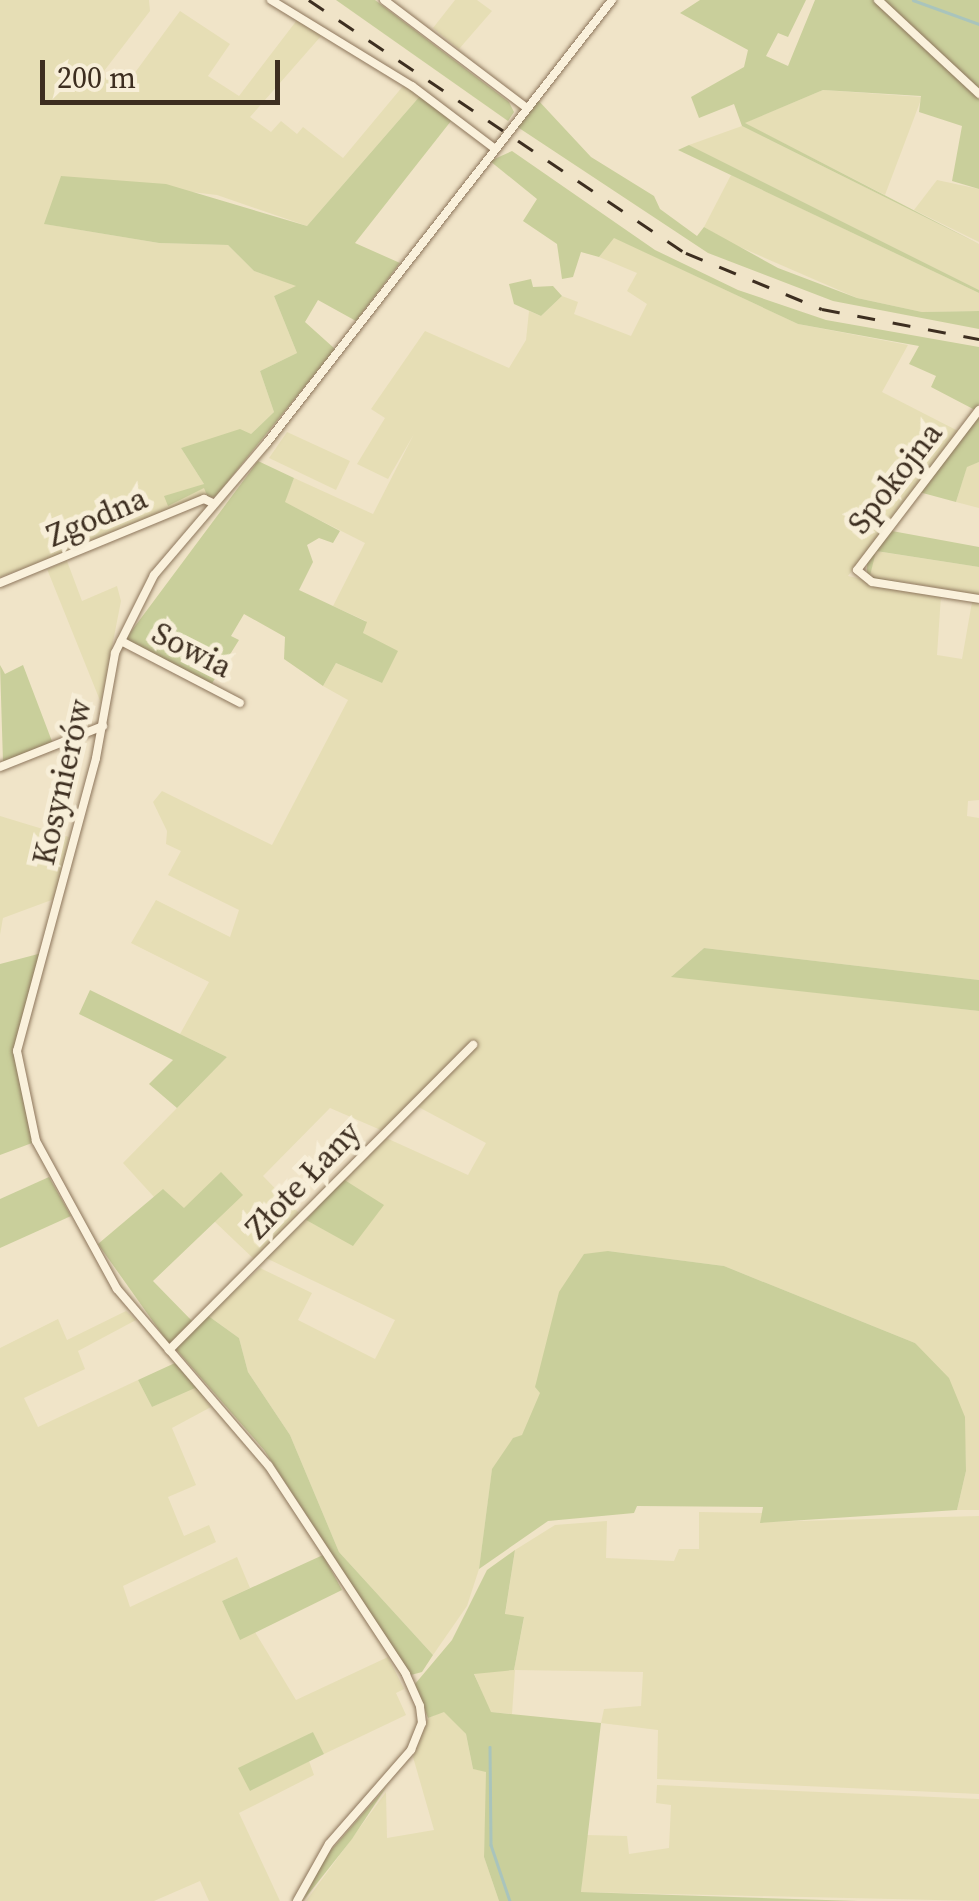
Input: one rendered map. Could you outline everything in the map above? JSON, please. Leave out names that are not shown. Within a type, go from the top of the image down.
[{"type":"street","points":[[271,0],[412,86],[494,148]]},
{"type":"street","points":[[384,0],[524,106]]},
{"type":"street","name":"Kosynierów","points":[[297,1901],[308,1874],[411,1750],[422,1723],[415,1692],[241,1428],[117,1289],[36,1141],[17,1052],[103,726],[121,641],[154,575],[266,444],[524,106],[612,0]]},
{"type":"street","points":[[878,0],[979,94]]},
{"type":"street","name":"Spokojna","points":[[979,410],[858,570],[872,582],[979,599]]},
{"type":"street","name":"Zgodna","points":[[0,583],[204,499],[213,503]]},
{"type":"street","name":"Sowia","points":[[121,641],[240,703]]},
{"type":"street","points":[[0,766],[103,726]]},
{"type":"street","name":"Złote Łany","points":[[168,1350],[474,1045]]},
{"type":"shaded area","points":[[0,0],[149,0],[150,11],[101,75],[123,89],[180,11],[230,44],[208,76],[239,96],[297,20],[322,35],[250,117],[271,132],[281,121],[297,134],[303,127],[343,158],[403,86],[420,96],[307,226],[217,195],[61,177],[45,224],[159,243],[228,245],[254,271],[298,286],[274,296],[297,353],[260,371],[274,412],[251,434],[181,448],[204,484],[185,497],[205,487],[208,498],[0,577]]},
{"type":"shaded area","points":[[455,0],[477,0],[492,11],[459,49],[433,28]]},
{"type":"shaded area","points":[[823,90],[922,97],[885,195],[744,123]]},
{"type":"shaded area","points":[[742,126],[979,244],[979,290],[689,145]]},
{"type":"shaded area","points":[[731,175],[979,293],[979,311],[922,312],[857,298],[733,244],[704,227]]},
{"type":"shaded area","points":[[937,180],[979,189],[979,242],[914,210]]},
{"type":"shaded area","points":[[613,237],[798,324],[908,345],[882,392],[960,432],[848,576],[941,596],[937,655],[962,659],[972,602],[979,603],[979,800],[968,801],[967,816],[979,818],[979,980],[704,948],[672,976],[979,1011],[979,1510],[957,1510],[966,1471],[964,1417],[915,1343],[724,1266],[608,1251],[522,1436],[513,1439],[492,1470],[479,1569],[467,1606],[433,1655],[339,1552],[290,1435],[248,1372],[239,1338],[207,1315],[260,1268],[312,1293],[298,1320],[375,1359],[395,1320],[266,1258],[306,1220],[353,1245],[343,1179],[384,1137],[468,1175],[486,1143],[411,1103],[383,1131],[330,1108],[263,1176],[301,1215],[256,1261],[214,1221],[242,1195],[221,1173],[184,1209],[164,1190],[154,1197],[123,1163],[227,1057],[180,1034],[209,982],[131,943],[156,900],[230,937],[239,910],[168,875],[181,851],[166,844],[167,831],[153,802],[162,791],[272,845],[348,700],[323,686],[336,663],[382,683],[363,633],[366,621],[333,606],[365,543],[284,502],[294,478],[373,514],[414,434],[388,479],[357,464],[385,418],[371,409],[425,331],[509,368],[526,340],[529,311],[541,316],[562,296],[578,302],[574,314],[631,336],[647,304],[627,291],[637,273],[599,257]]},
{"type":"shaded area","points":[[287,432],[350,461],[336,490],[269,458]]},
{"type":"shaded area","points":[[979,462],[979,508],[956,502],[967,466]]},
{"type":"shaded area","points":[[875,551],[979,567],[979,595],[870,576]]},
{"type":"shaded area","points":[[67,561],[82,601],[117,586],[121,601],[101,703],[47,569]]},
{"type":"shaded area","points":[[0,816],[69,837],[57,898],[3,918],[0,935]]},
{"type":"shaded area","points":[[126,1311],[136,1320],[78,1351],[85,1369],[24,1398],[38,1427],[138,1380],[152,1407],[195,1387],[211,1407],[172,1428],[196,1485],[168,1497],[184,1536],[209,1525],[216,1542],[123,1586],[130,1607],[237,1557],[250,1588],[222,1601],[240,1639],[255,1632],[296,1700],[388,1657],[404,1689],[396,1693],[406,1715],[324,1754],[313,1732],[250,1791],[309,1761],[314,1775],[239,1813],[280,1901],[209,1901],[200,1881],[154,1901],[0,1901],[0,1348],[58,1319],[67,1340]]},
{"type":"shaded area","points":[[699,1512],[762,1513],[761,1522],[979,1516],[979,1794],[657,1779],[658,1730],[601,1723],[604,1709],[641,1706],[643,1672],[515,1670],[512,1714],[490,1712],[474,1673],[514,1670],[524,1618],[505,1615],[515,1550],[555,1525],[607,1521],[606,1558],[674,1561],[679,1549],[699,1549]]},
{"type":"shaded area","points":[[444,1711],[466,1734],[473,1769],[487,1771],[484,1857],[499,1901],[306,1901],[386,1792],[387,1838],[434,1830],[413,1757],[428,1718]]},
{"type":"shaded area","points":[[657,1785],[979,1799],[979,1901],[581,1892],[586,1835],[627,1836],[629,1854],[669,1848],[671,1805],[656,1803]]},
{"type":"green space","points":[[336,0],[375,0],[509,102],[514,112],[508,121]]},
{"type":"green space","points":[[700,0],[806,0],[788,37],[778,33],[766,56],[788,66],[815,0],[874,0],[882,6],[979,99],[979,189],[952,181],[962,126],[919,112],[921,96],[823,90],[745,123],[979,244],[742,126],[734,104],[699,118],[691,97],[744,67],[748,50],[680,13]]},
{"type":"green space","points":[[882,0],[979,0],[979,91]]},
{"type":"green space","points":[[420,96],[451,121],[355,243],[400,263],[356,321],[318,300],[305,322],[335,349],[216,496],[208,498],[204,488],[168,506],[164,496],[204,484],[181,448],[240,429],[251,434],[274,412],[260,371],[297,353],[274,296],[296,286],[254,271],[228,245],[159,243],[44,224],[61,176],[166,184],[307,226]]},
{"type":"green space","points":[[537,99],[591,157],[654,196],[660,209],[697,236],[704,227],[778,268],[857,298],[922,312],[979,311],[979,329],[833,301],[708,253],[516,126]]},
{"type":"green space","points":[[689,145],[979,290],[979,293],[678,150]]},
{"type":"green space","points":[[512,151],[655,250],[738,290],[826,320],[979,347],[979,404],[975,410],[931,387],[936,376],[909,364],[919,346],[798,324],[614,238],[599,257],[581,252],[573,277],[562,279],[557,244],[523,221],[537,199],[490,161]]},
{"type":"green space","points":[[531,279],[533,287],[553,286],[562,296],[541,316],[514,304],[509,284]]},
{"type":"green space","points":[[979,415],[979,462],[967,467],[956,502],[919,492],[892,531],[979,547],[979,567],[876,551],[870,576],[979,598],[867,578],[867,557]]},
{"type":"green space","points":[[258,461],[294,478],[285,502],[340,531],[333,543],[319,538],[307,545],[313,562],[299,590],[367,622],[363,633],[398,651],[382,683],[336,663],[323,686],[284,659],[285,637],[244,614],[231,636],[239,640],[211,685],[124,641]]},
{"type":"green space","points":[[0,665],[5,674],[23,665],[53,744],[3,762]]},
{"type":"green space","points":[[704,948],[979,980],[979,1011],[671,977]]},
{"type":"green space","points":[[42,953],[14,1052],[32,1143],[0,1155],[0,964]]},
{"type":"green space","points":[[90,990],[227,1057],[177,1108],[149,1084],[173,1060],[79,1014]]},
{"type":"green space","points":[[221,1172],[243,1195],[153,1281],[193,1322],[169,1344],[98,1244],[163,1189],[184,1208]]},
{"type":"green space","points":[[49,1177],[71,1216],[0,1248],[0,1199]]},
{"type":"green space","points":[[343,1179],[384,1205],[353,1246],[306,1220]]},
{"type":"green space","points":[[608,1251],[724,1266],[915,1343],[949,1378],[965,1417],[966,1471],[957,1510],[760,1523],[763,1507],[637,1506],[634,1513],[548,1521],[479,1569],[492,1469],[513,1438],[522,1435],[540,1393],[535,1387],[559,1292],[584,1254]]},
{"type":"green space","points":[[207,1315],[239,1338],[248,1372],[290,1435],[339,1552],[433,1655],[422,1672],[411,1675],[264,1450],[174,1347]]},
{"type":"green space","points":[[175,1363],[224,1418],[195,1388],[152,1407],[138,1380]]},
{"type":"green space","points":[[515,1550],[505,1614],[524,1617],[514,1670],[474,1674],[491,1712],[601,1723],[581,1892],[858,1901],[499,1901],[484,1857],[486,1772],[473,1769],[466,1734],[444,1712],[428,1718],[415,1684],[452,1640],[487,1570]]},
{"type":"green space","points":[[323,1555],[342,1590],[240,1640],[222,1601]]},
{"type":"green space","points":[[313,1732],[324,1754],[250,1791],[238,1768]]},
{"type":"green space","points":[[387,1786],[352,1839],[303,1901],[325,1857]]},
{"type":"waterway","points":[[913,0],[979,24]]},
{"type":"waterway","points":[[490,1747],[491,1845],[510,1901]]},
{"type":"railway","points":[[309,0],[686,253],[822,309],[979,339]]}]
